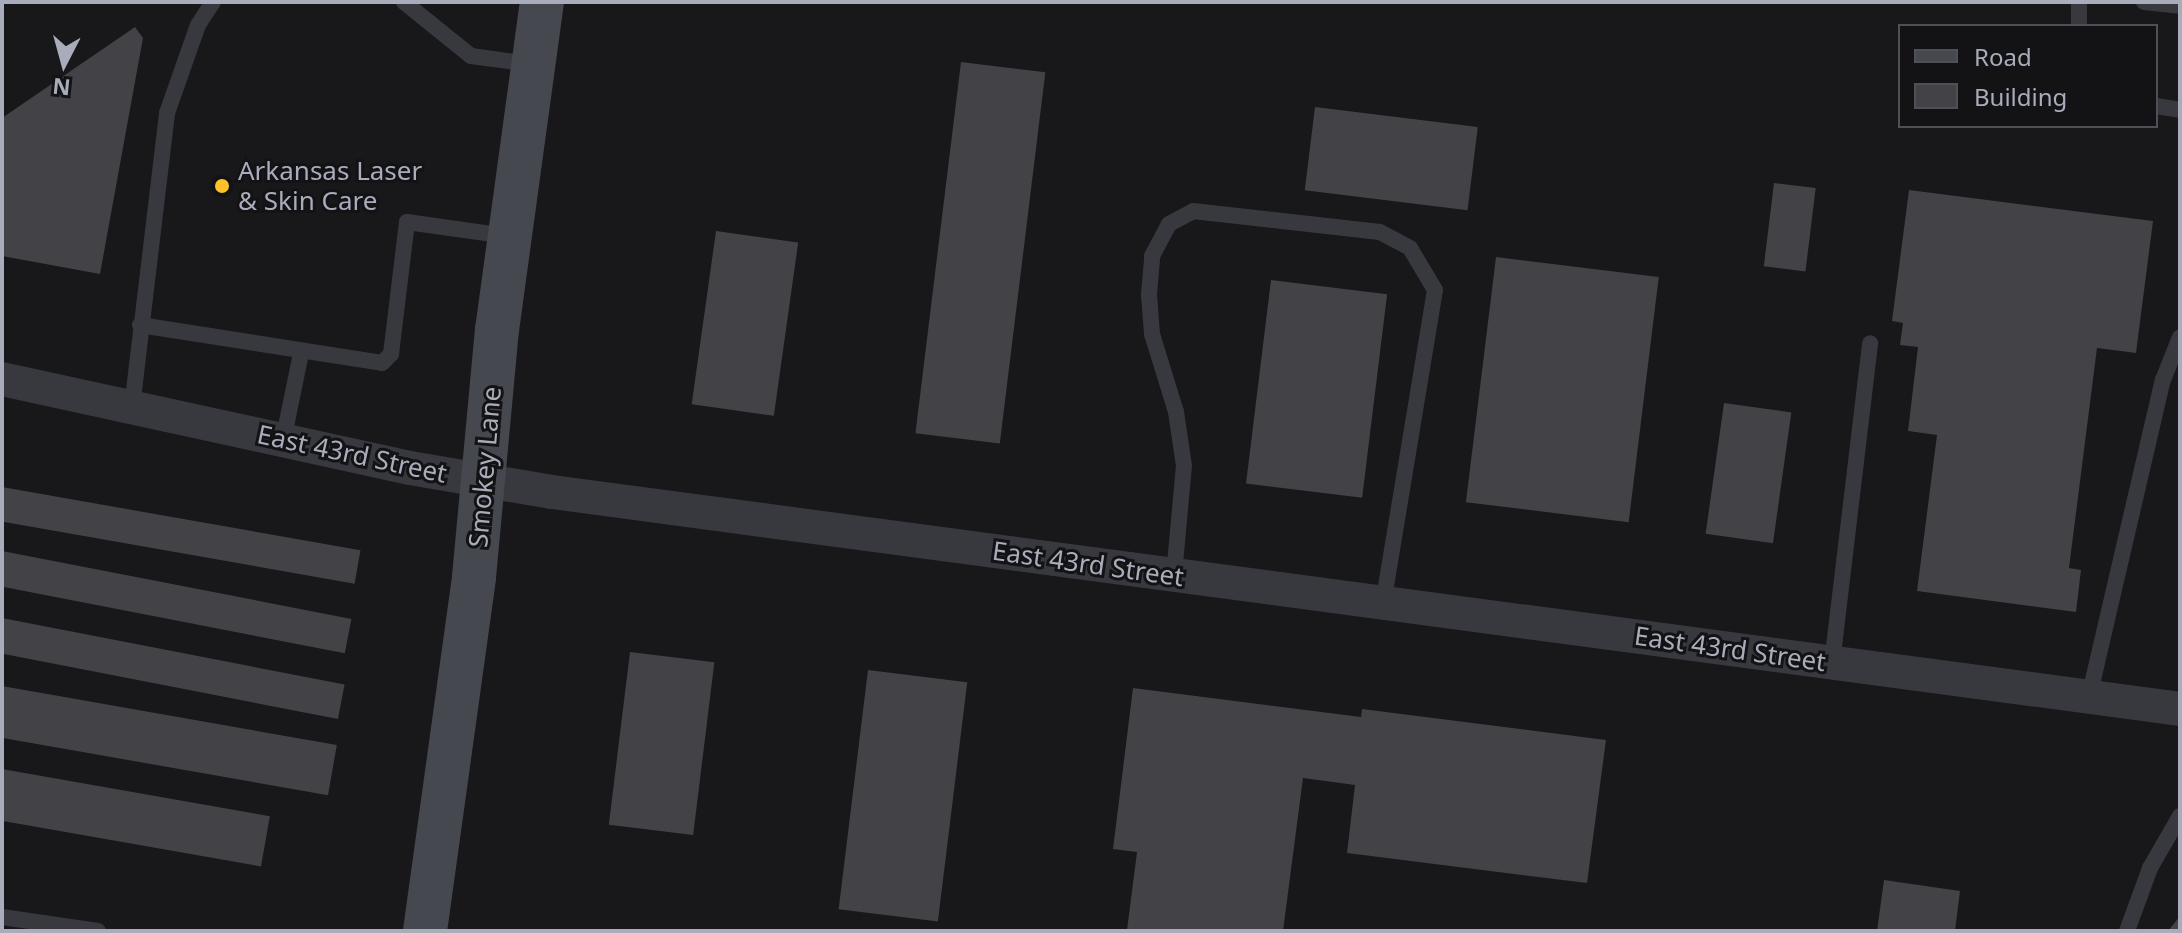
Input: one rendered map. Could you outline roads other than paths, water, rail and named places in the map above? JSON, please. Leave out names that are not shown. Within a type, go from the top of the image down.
[{"type":"street","name":"Smokey Lane","points":[[425,931],[483,480],[530,64],[542,2]]},
{"type":"street","name":"East 43rd Street","points":[[2,379],[283,441],[483,480],[2180,709]]},
{"type":"lane","points":[[132,407],[167,113],[198,25],[213,2]]},
{"type":"lane","points":[[404,2],[471,56],[530,64]]},
{"type":"lane","points":[[2079,2],[2079,24]]},
{"type":"lane","points":[[2144,2],[2180,6]]},
{"type":"lane","points":[[2158,106],[2180,110]]},
{"type":"lane","points":[[1174,575],[1184,466],[1176,412],[1152,334],[1149,294],[1152,256],[1169,224],[1193,211],[1365,230],[1410,248],[1435,290],[1383,603]]},
{"type":"lane","points":[[140,325],[375,364],[388,360],[407,222],[509,236]]},
{"type":"lane","points":[[2089,697],[2163,380],[2180,337]]},
{"type":"lane","points":[[1832,663],[1870,343]]},
{"type":"lane","points":[[283,441],[301,353]]},
{"type":"lane","points":[[2127,931],[2150,868],[2180,816]]},
{"type":"lane","points":[[2,917],[98,931]]},
{"type":"place","name":"Arkansas Laser & Skin Care","points":[[222,186]]}]
